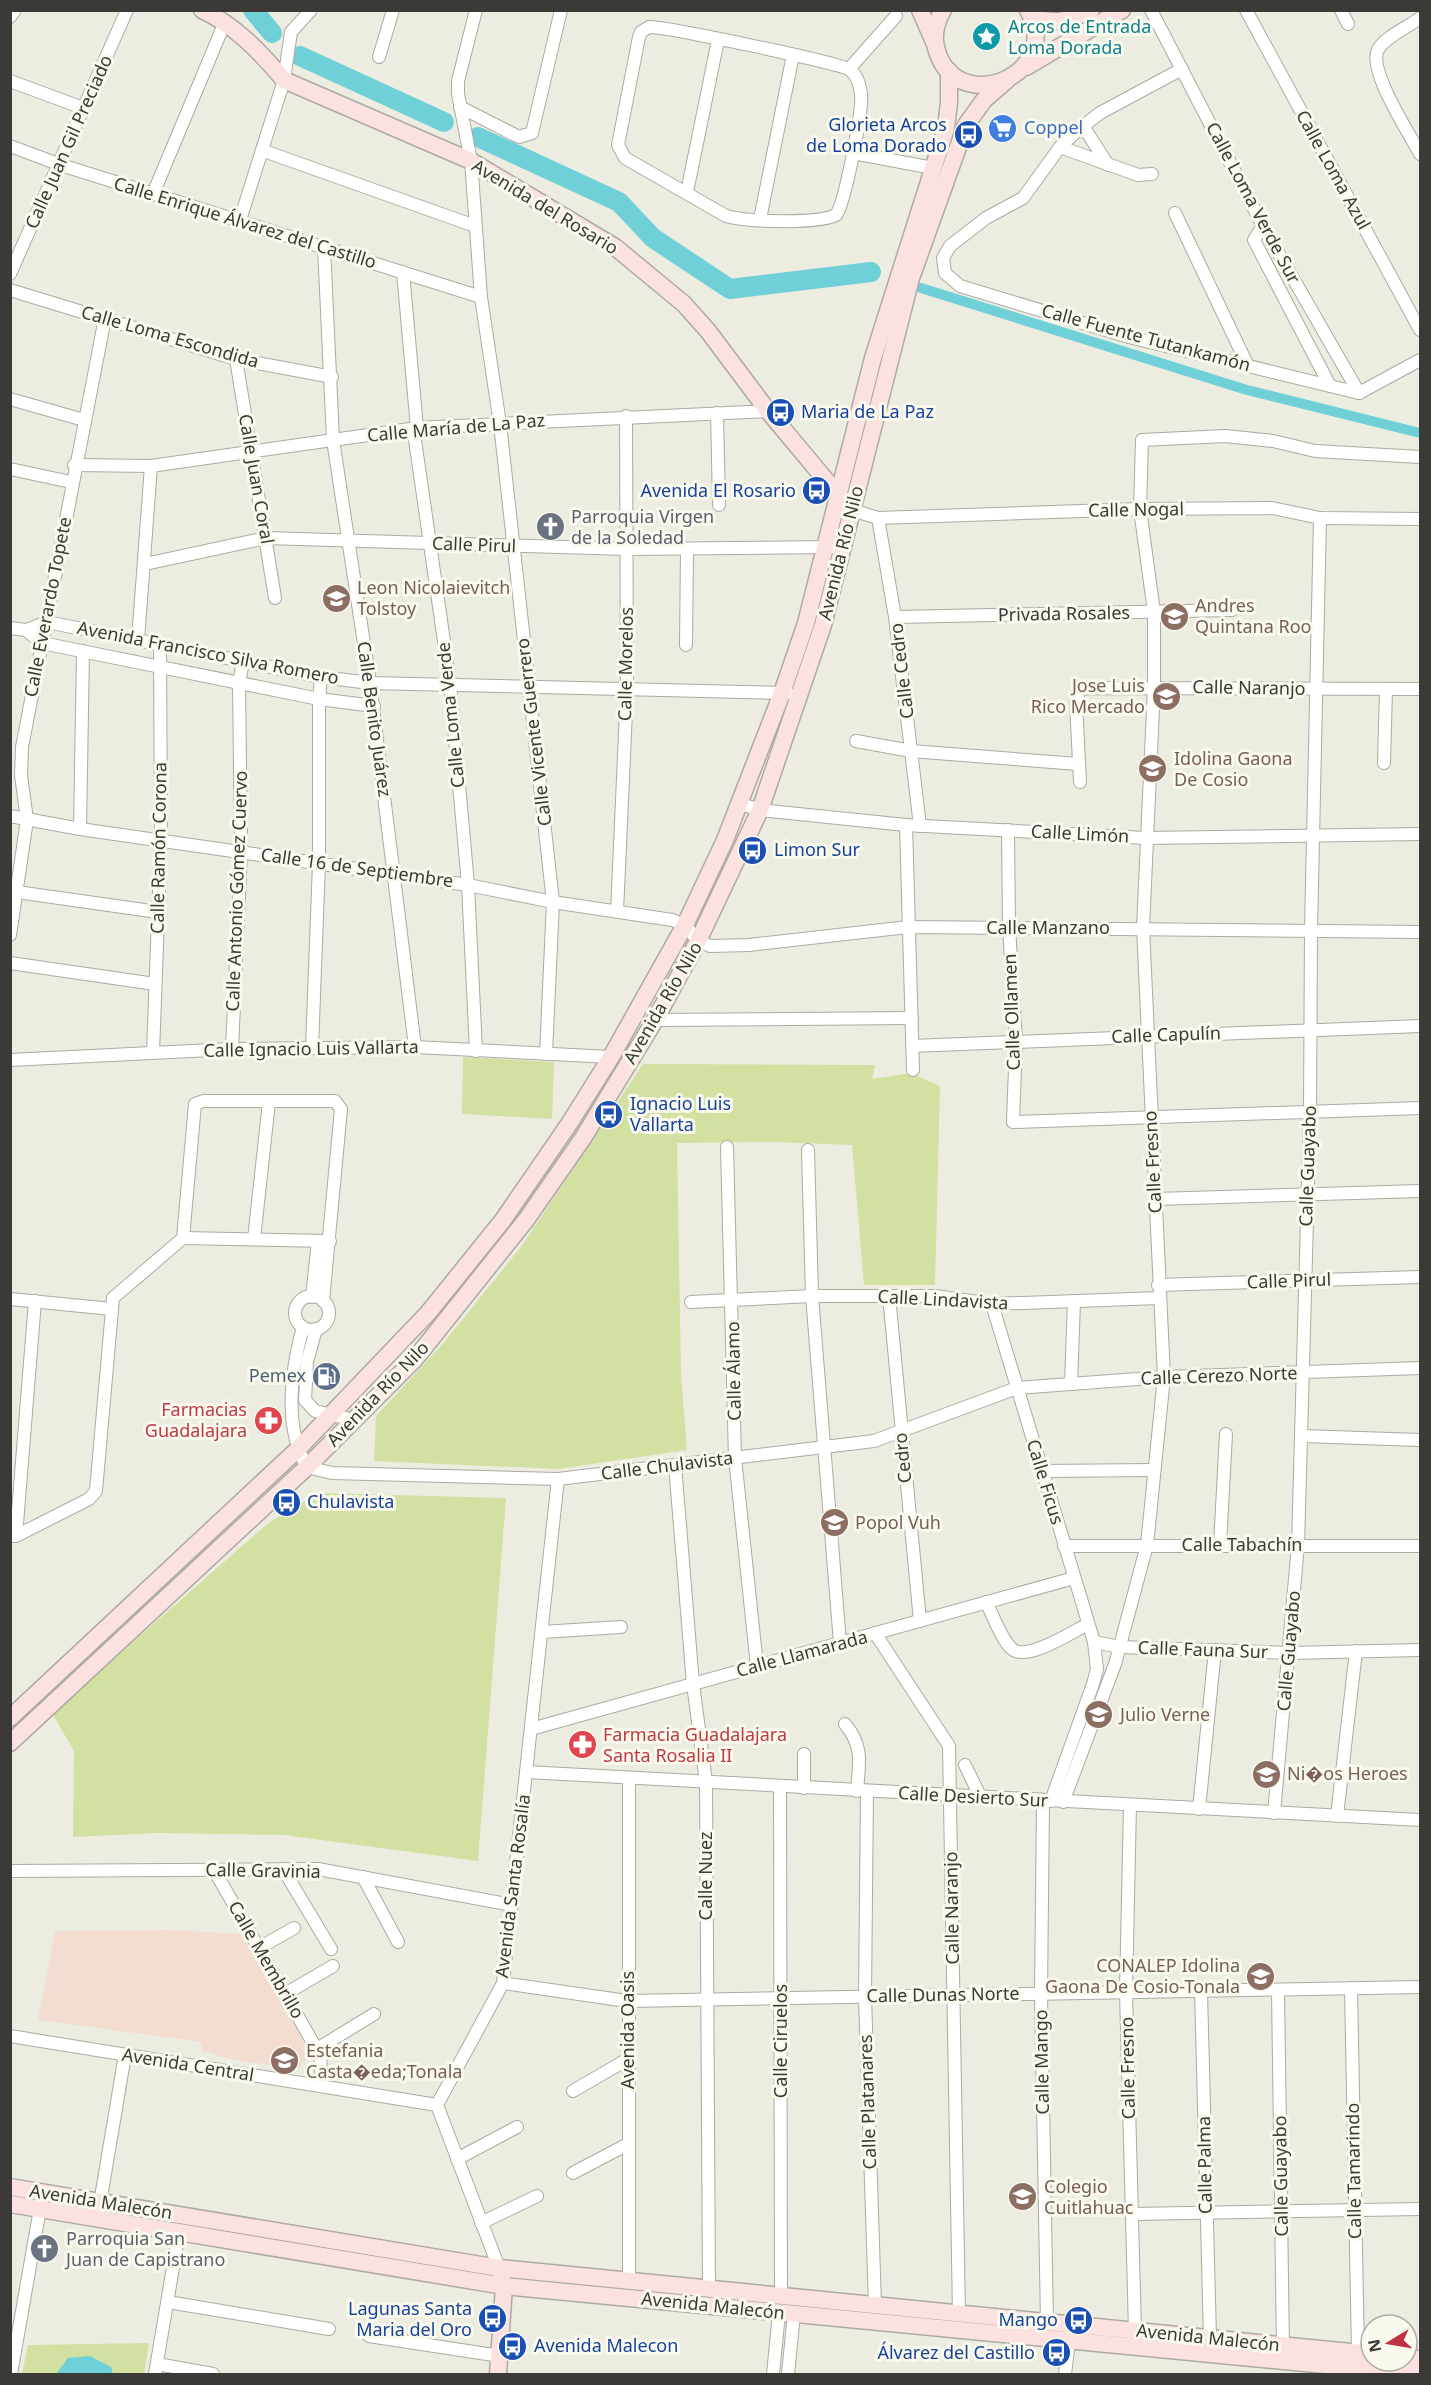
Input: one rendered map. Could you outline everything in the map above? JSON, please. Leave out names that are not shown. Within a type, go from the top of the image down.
[{"type":"main road","name":"Avenida del Rosario","points":[[202,10],[225,22],[286,74],[470,156],[597,234],[663,285],[708,331],[768,411],[839,498],[852,510]]},
{"type":"main road","points":[[920,10],[940,59],[949,71],[972,84],[993,84],[1007,80]]},
{"type":"main road","points":[[935,44],[935,29],[944,10]]},
{"type":"main road","points":[[1030,14],[1056,23],[1122,10]]},
{"type":"main road","name":"Avenida Río Nilo","points":[[10,1743],[307,1467],[415,1359],[517,1231],[583,1138],[655,1020],[698,941],[759,810],[823,625],[911,278],[966,125],[984,100],[1007,80],[1100,13]]},
{"type":"main road","points":[[1023,69],[1034,50],[1036,28],[1030,14]]},
{"type":"main road","name":"Avenida Río Nilo","points":[[10,1718],[298,1449],[333,1415],[428,1313],[503,1220],[611,1058],[685,925],[741,804],[806,623],[873,358],[948,115],[949,71]]},
{"type":"main road","points":[[503,1220],[517,1231]]},
{"type":"main road","name":"Avenida Malecón","points":[[10,2187],[179,2232],[504,2286],[1069,2342],[1283,2353],[1359,2354]]},
{"type":"main road","name":"Avenida Malecón","points":[[10,2204],[40,2209],[99,2211],[499,2268],[1209,2338],[1283,2353],[1341,2371],[1419,2374]]},
{"type":"main road","points":[[498,2374],[504,2286],[499,2268]]},
{"type":"street","points":[[10,16],[15,10]]},
{"type":"street","name":"Calle Juan Gil Preciado","points":[[10,274],[61,165],[83,108],[127,10]]},
{"type":"street","points":[[240,220],[264,151],[286,74],[291,32],[311,10]]},
{"type":"street","points":[[379,57],[393,10]]},
{"type":"street","name":"Calle Vicente Guerrero","points":[[476,10],[458,81],[461,112],[470,156],[481,297],[500,424],[553,902],[546,1054]]},
{"type":"street","points":[[461,112],[519,137],[532,133],[561,10]]},
{"type":"street","name":"Calle Loma Verde Sur","points":[[1151,10],[1263,226],[1359,393]]},
{"type":"street","name":"Calle Loma Azul","points":[[1246,10],[1420,330]]},
{"type":"street","points":[[1341,10],[1348,24]]},
{"type":"street","points":[[849,69],[896,16]]},
{"type":"street","points":[[1420,18],[1379,47],[1375,60],[1379,76],[1420,154]]},
{"type":"street","points":[[153,194],[225,22]]},
{"type":"street","points":[[655,27],[718,40],[849,69],[858,80],[862,97],[853,153],[836,215],[823,219],[760,219],[726,216],[625,158],[618,145],[639,37],[644,30],[655,27]]},
{"type":"street","points":[[687,192],[718,40]]},
{"type":"street","points":[[760,219],[794,55]]},
{"type":"street","points":[[1152,174],[1138,175],[1060,147],[1100,113],[1182,69]]},
{"type":"street","points":[[10,81],[83,108]]},
{"type":"street","points":[[1083,126],[1108,165]]},
{"type":"street","name":"Calle Enrique Álvarez del Castillo","points":[[10,146],[61,165],[481,297]]},
{"type":"street","name":"Calle Fuente Tutankamón","points":[[1060,147],[1023,198],[993,213],[950,246],[943,258],[943,266],[950,279],[960,286],[1129,337],[1359,393]]},
{"type":"street","points":[[264,151],[475,226]]},
{"type":"street","points":[[853,153],[933,168]]},
{"type":"street","points":[[1175,213],[1248,366]]},
{"type":"street","points":[[1263,226],[1254,240],[1330,386]]},
{"type":"street","name":"Calle Benito Juárez","points":[[324,247],[332,377],[333,440],[374,706],[416,1047]]},
{"type":"street","name":"Calle Loma Verde","points":[[403,272],[417,428],[415,440],[450,683],[468,885],[476,1051]]},
{"type":"street","name":"Calle Loma Escondida","points":[[10,290],[236,359],[332,377]]},
{"type":"street","name":"Calle Everardo Topete","points":[[10,935],[27,820],[21,774],[21,747],[47,622],[74,465],[105,318]]},
{"type":"street","name":"Calle Juan Coral","points":[[236,359],[275,598]]},
{"type":"street","points":[[1359,393],[1420,360]]},
{"type":"street","points":[[10,399],[84,420]]},
{"type":"street","name":"Calle María de La Paz","points":[[74,465],[152,466],[417,428],[627,416],[768,411]]},
{"type":"street","points":[[717,413],[719,505]]},
{"type":"street","name":"Calle Morelos","points":[[617,912],[627,689],[627,416]]},
{"type":"street","name":"Calle Fresno","points":[[1052,1801],[1120,1647],[1147,1545],[1164,1377],[1150,1119],[1143,928],[1154,687],[1154,612],[1140,509],[1142,440],[1225,436],[1273,441],[1316,451],[1420,457]]},
{"type":"street","points":[[138,640],[152,466]]},
{"type":"street","points":[[10,469],[71,482]]},
{"type":"street","name":"Calle Nogal","points":[[852,510],[878,518],[1140,509],[1272,508],[1320,518],[1420,519]]},
{"type":"street","name":"Calle Cedro","points":[[878,518],[895,617],[920,826]]},
{"type":"street","name":"Calle Guayabo","points":[[1274,1813],[1290,1653],[1298,1545],[1302,1436],[1320,518]]},
{"type":"street","name":"Calle Pirul","points":[[145,564],[266,538],[627,549],[843,547]]},
{"type":"street","points":[[686,645],[687,549]]},
{"type":"street","name":"Privada Rosales","points":[[895,617],[1232,610]]},
{"type":"street","points":[[10,628],[26,630],[47,622]]},
{"type":"street","name":"Avenida Francisco Silva Romero","points":[[47,622],[321,677],[370,683],[450,683],[801,694]]},
{"type":"street","points":[[26,630],[42,643]]},
{"type":"street","name":"Avenida Francisco Silva Romero","points":[[42,643],[160,665],[319,699],[374,706]]},
{"type":"street","name":"Calle Ramón Corona","points":[[153,1052],[161,839],[160,645]]},
{"type":"street","points":[[80,829],[82,651]]},
{"type":"street","name":"Calle Antonio Gómez Cuervo","points":[[232,1049],[242,851],[239,683],[243,661]]},
{"type":"street","points":[[312,1048],[319,863],[321,677]]},
{"type":"street","name":"Calle Naranjo","points":[[1078,764],[1076,702],[1079,691],[1088,687],[1420,689]]},
{"type":"street","points":[[1384,763],[1386,689]]},
{"type":"street","points":[[856,741],[911,751],[1078,764],[1080,782]]},
{"type":"street","name":"Calle Limón","points":[[741,804],[759,810],[906,825],[1146,838],[1420,834]]},
{"type":"street","name":"Calle 16 de Septiembre","points":[[10,816],[80,829],[394,873],[553,902],[672,920],[685,925]]},
{"type":"street","points":[[906,825],[913,1070]]},
{"type":"street","name":"Calle Ollamen","points":[[1008,830],[1009,927],[1016,1041],[1012,1122],[1150,1119]]},
{"type":"street","points":[[17,892],[158,912]]},
{"type":"street","points":[[685,925],[698,941]]},
{"type":"street","name":"Calle Manzano","points":[[698,941],[710,946],[749,945],[908,927],[1420,932]]},
{"type":"street","points":[[10,963],[155,984]]},
{"type":"street","points":[[655,1020],[912,1018]]},
{"type":"street","name":"Calle Capulín","points":[[912,1047],[1148,1035],[1420,1026]]},
{"type":"street","name":"Calle Ignacio Luis Vallarta","points":[[10,1060],[232,1049],[416,1047],[611,1058]]},
{"type":"street","points":[[183,1238],[195,1104],[203,1101],[269,1102],[331,1099],[341,1109],[318,1299]]},
{"type":"street","points":[[254,1239],[269,1102]]},
{"type":"street","points":[[1150,1119],[1420,1108]]},
{"type":"street","name":"Calle Álamo","points":[[727,1147],[733,1300],[735,1458],[757,1666]]},
{"type":"street","points":[[808,1150],[812,1296],[840,1643]]},
{"type":"street","points":[[1156,1199],[1420,1191]]},
{"type":"street","points":[[14,1536],[89,1499],[96,1491],[113,1298],[183,1238],[324,1241]]},
{"type":"street","name":"Calle Pirul","points":[[1158,1285],[1420,1277]]},
{"type":"street","name":"Calle Lindavista","points":[[691,1302],[812,1296],[935,1296],[992,1305],[1159,1298]]},
{"type":"street","name":"Cedro","points":[[889,1296],[900,1432],[920,1621]]},
{"type":"street","points":[[10,1299],[112,1309]]},
{"type":"street","points":[[318,1299],[327,1306],[328,1317],[322,1326],[309,1328],[296,1319],[296,1307],[301,1301],[318,1299]]},
{"type":"street","points":[[14,1536],[35,1301]]},
{"type":"street","points":[[1071,1384],[1074,1302]]},
{"type":"street","name":"Calle Ficus","points":[[992,1305],[1094,1642],[1096,1660],[1093,1684],[1052,1801]]},
{"type":"street","points":[[309,1328],[305,1400],[311,1408],[354,1420]]},
{"type":"street","points":[[307,1467],[298,1449],[293,1424],[293,1381],[309,1328]]},
{"type":"street","name":"Calle Cerezo Norte","points":[[1017,1388],[1164,1377],[1420,1368]]},
{"type":"street","name":"Calle Chulavista","points":[[307,1467],[332,1473],[558,1479],[874,1441],[1017,1388]]},
{"type":"street","points":[[293,1424],[297,1413],[311,1408]]},
{"type":"street","points":[[1220,1545],[1226,1434]]},
{"type":"street","points":[[1302,1436],[1420,1440]]},
{"type":"street","name":"Calle Nuez","points":[[675,1465],[693,1684],[706,1782],[709,2289]]},
{"type":"street","points":[[1042,1471],[1154,1470]]},
{"type":"street","name":"Avenida Santa Rosalía","points":[[436,2105],[503,1983],[558,1479]]},
{"type":"street","name":"Calle Tabachín","points":[[1064,1546],[1420,1546]]},
{"type":"street","name":"Calle Llamarada","points":[[531,1729],[1074,1578]]},
{"type":"street","points":[[986,1602],[1009,1646],[1020,1653],[1031,1653],[1088,1624]]},
{"type":"street","points":[[542,1632],[621,1627]]},
{"type":"street","name":"Calle Naranjo","points":[[875,1633],[949,1746],[959,2314]]},
{"type":"street","name":"Calle Fauna Sur","points":[[1094,1642],[1120,1647],[1290,1653],[1420,1650]]},
{"type":"street","points":[[1199,1809],[1215,1650]]},
{"type":"street","points":[[1337,1816],[1356,1651]]},
{"type":"street","name":"Calle Platanares","points":[[845,1724],[858,1743],[862,1791],[865,1997],[875,2305]]},
{"type":"street","points":[[804,1754],[804,1788]]},
{"type":"street","points":[[965,1765],[981,1798]]},
{"type":"street","name":"Calle Desierto Sur","points":[[526,1772],[1420,1820]]},
{"type":"street","name":"Avenida Oasis","points":[[629,1779],[627,2001],[629,2281]]},
{"type":"street","name":"Calle Ciruelos","points":[[780,1786],[781,2296]]},
{"type":"street","name":"Calle Mango","points":[[1047,2322],[1041,1994],[1052,1801]]},
{"type":"street","name":"Calle Fresno","points":[[1130,1805],[1126,1992],[1135,2331]]},
{"type":"street","points":[[283,1869],[331,1949]]},
{"type":"street","name":"Calle Gravinia","points":[[10,1871],[318,1869],[512,1905]]},
{"type":"street","name":"Calle Membrillo","points":[[214,1870],[317,2049],[322,2063],[322,2085]]},
{"type":"street","points":[[363,1877],[398,1942]]},
{"type":"street","points":[[259,1948],[294,1928]]},
{"type":"street","points":[[285,1994],[333,1966]]},
{"type":"street","name":"Calle Dunas Norte","points":[[503,1983],[627,2001],[1420,1987]]},
{"type":"street","name":"Calle Tamarindo","points":[[1352,1988],[1355,2210],[1362,2313]]},
{"type":"street","name":"Calle Guayabo","points":[[1278,1990],[1283,2353]]},
{"type":"street","name":"Calle Palma","points":[[1201,1991],[1209,2338]]},
{"type":"street","points":[[317,2049],[374,2014]]},
{"type":"street","name":"Avenida Central","points":[[10,2036],[436,2105]]},
{"type":"street","points":[[99,2211],[125,2055]]},
{"type":"street","points":[[573,2091],[628,2059]]},
{"type":"street","points":[[436,2105],[499,2268]]},
{"type":"street","points":[[457,2160],[517,2127]]},
{"type":"street","points":[[573,2173],[628,2144]]},
{"type":"street","points":[[481,2223],[537,2196]]},
{"type":"street","points":[[12,2374],[40,2209]]},
{"type":"street","points":[[1132,2214],[1420,2209]]},
{"type":"street","points":[[179,2232],[156,2369],[213,2374]]},
{"type":"street","points":[[168,2302],[329,2329]]},
{"type":"street","points":[[773,2374],[787,2314]]},
{"type":"street","points":[[787,2314],[788,2374]]},
{"type":"street","points":[[1065,2374],[1072,2324]]},
{"type":"street","points":[[369,2337],[500,2356]]},
{"type":"shaded area","points":[[172,1930],[242,1934],[311,2053],[298,2069],[229,2059],[202,2051],[202,2042],[38,2020],[55,1931]]},
{"type":"green space","points":[[463,1057],[554,1062],[552,1119],[462,1114]]},
{"type":"green space","points":[[643,1064],[875,1065],[872,1079],[911,1073],[940,1086],[935,1285],[864,1285],[852,1145],[775,1142],[677,1143],[681,1375],[687,1450],[558,1469],[374,1461],[376,1416],[441,1346],[521,1247]]},
{"type":"green space","points":[[318,1493],[506,1498],[478,1861],[284,1835],[157,1833],[73,1837],[74,1751],[52,1713],[267,1524]]},
{"type":"green space","points":[[149,2343],[144,2374],[22,2374],[28,2345]]},
{"type":"water","points":[[90,2356],[111,2367],[113,2374],[56,2374],[68,2358]]},
{"type":"waterway","points":[[253,10],[272,33]]},
{"type":"waterway","points":[[300,56],[444,122]]},
{"type":"waterway","points":[[478,137],[619,202],[653,238],[730,289],[871,272]]},
{"type":"waterway","points":[[921,288],[1247,390],[1420,433]]},
{"type":"place","name":"Arcos de Entrada Loma Dorada","points":[[987,37]]},
{"type":"place","name":"Coppel","points":[[1003,128]]},
{"type":"place","name":"Glorieta Arcos de Loma Dorado","points":[[968,135]]},
{"type":"place","name":"Maria de La Paz","points":[[780,412]]},
{"type":"place","name":"Avenida El Rosario","points":[[817,491]]},
{"type":"place","name":"Parroquia Virgen de la Soledad","points":[[550,527]]},
{"type":"place","name":"Leon Nicolaievitch Tolstoy","points":[[336,598]]},
{"type":"place","name":"Andres Quintana Roo","points":[[1174,616]]},
{"type":"place","name":"Jose Luis Rico Mercado","points":[[1166,696]]},
{"type":"place","name":"Idolina Gaona De Cosio","points":[[1153,769]]},
{"type":"place","name":"Limon Sur","points":[[753,850]]},
{"type":"place","name":"Ignacio Luis Vallarta","points":[[609,1114]]},
{"type":"place","name":"Pemex","points":[[327,1376]]},
{"type":"place","name":"Farmacias Guadalajara","points":[[268,1420]]},
{"type":"place","name":"Chulavista","points":[[286,1502]]},
{"type":"place","name":"Popol Vuh","points":[[834,1523]]},
{"type":"place","name":"Julio Verne","points":[[1099,1715]]},
{"type":"place","name":"Farmacia Guadalajara Santa Rosalia II","points":[[582,1745]]},
{"type":"place","name":"Ni�os Heroes","points":[[1266,1774]]},
{"type":"place","name":"CONALEP Idolina Gaona De Cosio-Tonala","points":[[1261,1976]]},
{"type":"place","name":"Estefania Casta�eda;Tonala","points":[[285,2061]]},
{"type":"place","name":"Colegio Cuitlahuac","points":[[1023,2197]]},
{"type":"place","name":"Parroquia San Juan de Capistrano","points":[[45,2249]]},
{"type":"place","name":"Lagunas Santa Maria del Oro","points":[[493,2319]]},
{"type":"place","name":"Mango","points":[[1079,2320]]},
{"type":"place","name":"Avenida Malecon","points":[[513,2346]]},
{"type":"place","name":"Álvarez del Castillo","points":[[1056,2353]]}]
